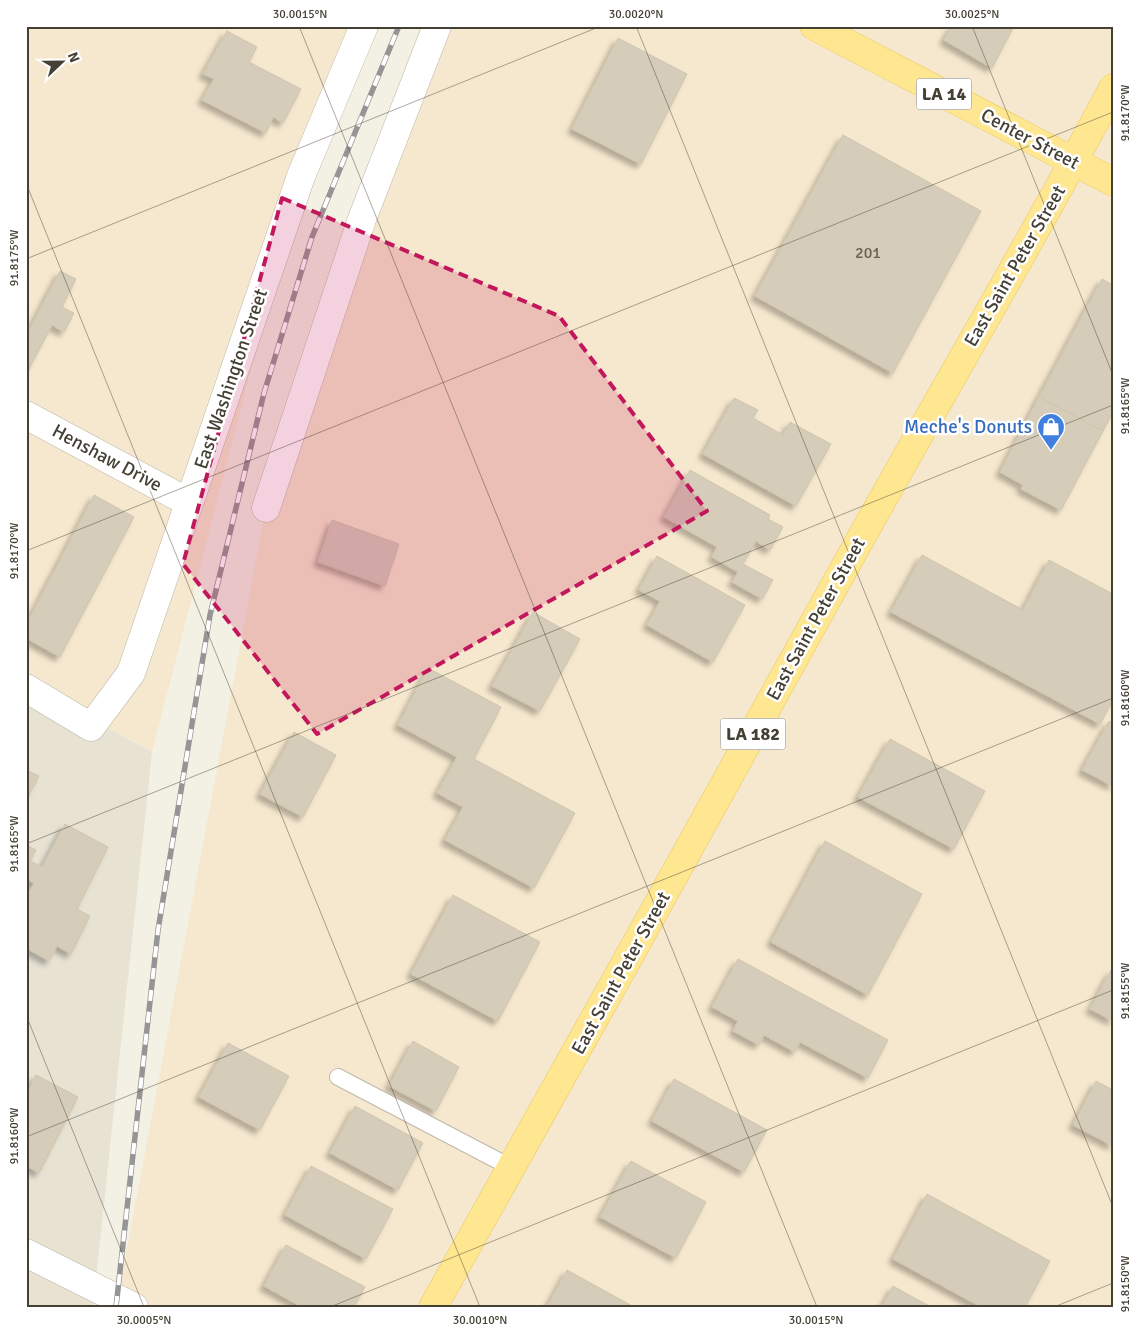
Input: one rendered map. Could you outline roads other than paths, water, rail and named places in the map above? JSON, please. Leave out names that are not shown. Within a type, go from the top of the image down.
[{"type":"main road","name":"Center Street","points":[[814,26],[1113,182]]},
{"type":"main road","name":"East Saint Peter Street","points":[[433,1307],[858,544],[1074,162],[1113,88]]},
{"type":"street","name":"East Washington Street","points":[[26,688],[91,727],[131,673],[301,176],[364,26]]},
{"type":"street","points":[[266,508],[362,219],[437,26]]},
{"type":"street","name":"Henshaw Drive","points":[[26,415],[188,502]]},
{"type":"street","points":[[26,1253],[134,1307]]},
{"type":"lane","points":[[338,1077],[512,1168]]},
{"type":"railway","points":[[116,1307],[158,930],[210,615],[264,393],[312,237],[399,26]]},
{"type":"place","name":"Meche's Donuts","points":[[1051,451]]}]
